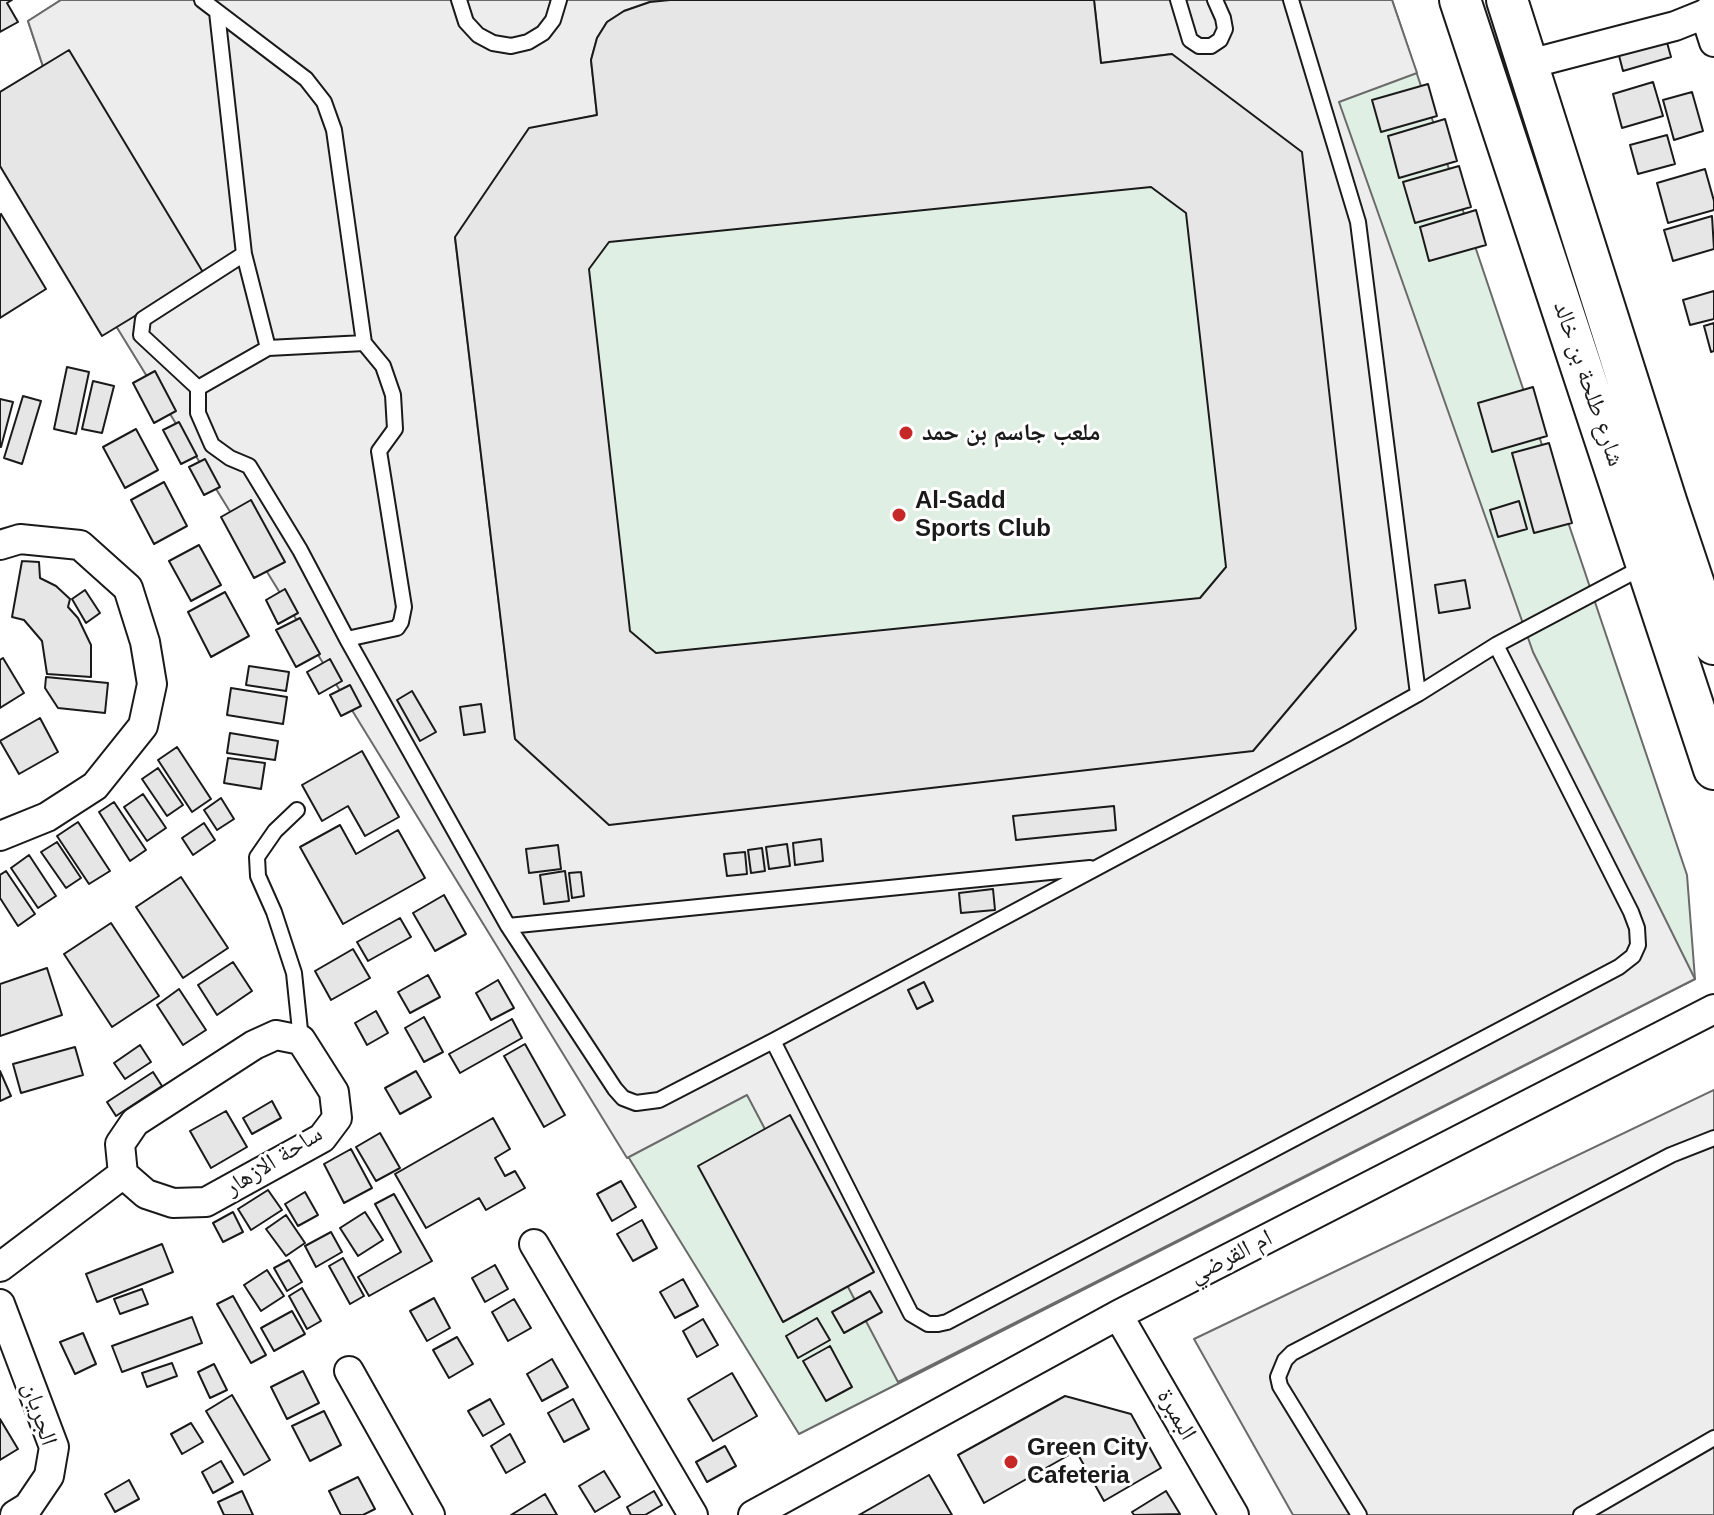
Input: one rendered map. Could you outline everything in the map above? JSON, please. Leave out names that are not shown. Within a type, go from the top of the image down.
[{"type":"street","name":"شارع طلحة بن خالد","points":[[1460,0],[1665,558],[1714,644]]},
{"type":"street","name":"شارع طلحة بن خالد","points":[[1507,0],[1529,64],[1701,689],[1714,769]]},
{"type":"street","points":[[1529,64],[1675,26],[1710,11],[1714,42]]},
{"type":"street","points":[[0,545],[20,539],[80,545],[128,588],[145,642],[152,684],[143,726],[95,786],[47,817],[0,836]]},
{"type":"street","name":"ام القرضي","points":[[753,1515],[1118,1315],[1714,1009]]},
{"type":"street","points":[[0,1267],[123,1174],[120,1144],[135,1122],[254,1045],[276,1035],[301,1040]]},
{"type":"street","name":"ساحة الازهار","points":[[123,1174],[146,1194],[173,1203],[206,1202],[322,1138],[337,1118],[334,1092],[301,1040]]},
{"type":"street","points":[[534,1244],[693,1515]]},
{"type":"street","name":"الجريان","points":[[0,1304],[54,1447],[49,1476],[28,1507],[15,1515]]},
{"type":"street","name":"البمبرة","points":[[1118,1315],[1234,1515]]},
{"type":"street","points":[[349,1371],[430,1515]]},
{"type":"lane","points":[[202,0],[306,79],[324,102],[334,130],[364,343],[383,366],[393,395],[395,429],[379,451],[404,607],[397,628],[347,639]]},
{"type":"lane","points":[[459,0],[466,22],[478,35],[493,43],[511,46],[528,42],[543,33],[553,20],[559,0]]},
{"type":"lane","points":[[1178,0],[1190,40],[1199,46],[1211,46],[1220,40],[1225,29],[1215,0]]},
{"type":"lane","points":[[1291,0],[1358,222],[1418,694]]},
{"type":"lane","points":[[217,12],[244,254],[268,348]]},
{"type":"lane","points":[[244,254],[143,319],[141,335],[198,388],[198,413],[212,445],[230,458],[249,466],[300,550],[508,926],[615,1089],[623,1098],[636,1103],[659,1100],[773,1041],[1418,694],[1496,645],[1665,558]]},
{"type":"lane","points":[[198,388],[268,348],[364,343]]},
{"type":"lane","points":[[773,1041],[911,1314],[928,1324],[938,1324],[947,1322],[1619,967],[1633,956],[1638,945],[1637,928],[1631,912],[1496,645]]},
{"type":"lane","points":[[297,810],[275,831],[257,857],[258,876],[274,912],[294,973],[301,1040]]},
{"type":"lane","points":[[508,926],[1098,867]]},
{"type":"lane","points":[[1359,1515],[1280,1386],[1278,1377],[1285,1360],[1292,1353],[1671,1155],[1714,1138]]},
{"type":"lane","points":[[1581,1515],[1714,1438]]},
{"type":"green space","name":"Al-Sadd Sports Club","points":[[61,0],[1392,0],[1687,875],[1695,979],[799,1434],[11,155],[60,118],[28,21]]},
{"type":"shaded area","name":"Al-Sadd Sports Club","points":[[61,0],[670,0],[650,2],[624,11],[607,22],[597,38],[591,60],[597,115],[529,129],[455,238],[515,738],[1253,751],[1172,54],[1101,63],[1094,0],[1392,0],[1417,73],[1339,102],[1533,652],[1695,979],[898,1382],[747,1095],[627,1158],[11,155],[60,118],[28,21]]},
{"type":"shaded area","points":[[1714,1090],[1714,1515],[1293,1515],[1194,1339]]},
{"type":"building","points":[[0,0],[12,0],[7,3],[18,22],[0,32]]},
{"type":"building","name":"ملعب جاسم بن حمد","points":[[1094,0],[1101,63],[1172,54],[1302,152],[1356,629],[1253,751],[609,825],[515,739],[455,237],[529,128],[597,115],[591,60],[597,38],[607,22],[624,11],[650,2]],"holes":[[[1151,187],[1186,213],[1226,567],[1200,598],[656,653],[630,631],[589,269],[609,242]]]},
{"type":"building","points":[[1665,35],[1671,57],[1623,71],[1617,48]]},
{"type":"building","points":[[69,50],[204,274],[102,336],[0,166],[0,92]]},
{"type":"building","points":[[1653,82],[1663,116],[1622,128],[1613,94]]},
{"type":"building","points":[[1428,84],[1437,116],[1381,132],[1372,100]]},
{"type":"building","points":[[1692,92],[1703,131],[1674,140],[1663,100]]},
{"type":"building","points":[[1445,119],[1457,161],[1399,178],[1388,136]]},
{"type":"building","points":[[1667,135],[1675,164],[1638,174],[1630,145]]},
{"type":"building","points":[[1459,166],[1471,207],[1415,223],[1403,182]]},
{"type":"building","points":[[1705,169],[1714,210],[1668,223],[1657,183]]},
{"type":"building","points":[[1476,210],[1486,245],[1429,261],[1420,227]]},
{"type":"building","points":[[0,215],[46,289],[0,318]]},
{"type":"building","points":[[1712,216],[1714,249],[1673,261],[1664,230]]},
{"type":"building","points":[[1714,291],[1714,319],[1690,325],[1683,300]]},
{"type":"building","points":[[1714,323],[1714,351],[1711,352],[1704,326]]},
{"type":"building","points":[[67,367],[89,372],[76,434],[54,429]]},
{"type":"building","points":[[155,371],[176,411],[154,423],[133,383]]},
{"type":"building","points":[[93,381],[114,386],[102,433],[82,429]]},
{"type":"building","points":[[1533,387],[1547,436],[1492,452],[1478,403]]},
{"type":"building","points":[[23,396],[41,401],[22,464],[4,458]]},
{"type":"building","points":[[0,399],[13,402],[1,447],[0,447]]},
{"type":"building","points":[[179,422],[197,456],[181,464],[163,430]]},
{"type":"building","points":[[136,429],[158,470],[125,488],[103,447]]},
{"type":"building","points":[[1549,443],[1572,523],[1534,533],[1512,453]]},
{"type":"building","points":[[205,459],[220,487],[204,495],[189,467]]},
{"type":"building","points":[[164,482],[187,526],[154,544],[131,500]]},
{"type":"building","points":[[251,500],[285,562],[254,578],[221,517]]},
{"type":"building","points":[[1519,501],[1527,529],[1498,537],[1490,510]]},
{"type":"building","points":[[199,545],[221,585],[191,601],[169,561]]},
{"type":"building","points":[[22,561],[39,562],[40,578],[56,586],[70,599],[68,607],[78,618],[91,645],[91,677],[47,674],[42,641],[24,620],[12,617]]},
{"type":"building","points":[[1465,580],[1470,608],[1439,613],[1435,585]]},
{"type":"building","points":[[285,589],[298,613],[278,624],[266,600]]},
{"type":"building","points":[[85,590],[100,613],[86,623],[72,599]]},
{"type":"building","points":[[225,592],[249,636],[211,657],[188,612]]},
{"type":"building","points":[[300,618],[320,654],[296,667],[276,630]]},
{"type":"building","points":[[3,658],[24,693],[0,708],[0,660]]},
{"type":"building","points":[[330,659],[342,681],[319,694],[307,672]]},
{"type":"building","points":[[249,666],[289,672],[286,691],[246,685]]},
{"type":"building","points":[[46,677],[108,683],[105,713],[58,708],[45,688]]},
{"type":"building","points":[[350,685],[361,706],[341,716],[330,695]]},
{"type":"building","points":[[231,688],[287,697],[283,724],[227,715]]},
{"type":"building","points":[[412,691],[436,732],[420,741],[397,700]]},
{"type":"building","points":[[481,704],[485,732],[464,735],[460,707]]},
{"type":"building","points":[[40,718],[58,752],[19,774],[0,741]]},
{"type":"building","points":[[230,733],[278,741],[275,760],[227,753]]},
{"type":"building","points":[[177,747],[211,799],[192,812],[158,760]]},
{"type":"building","points":[[362,751],[399,817],[365,836],[348,806],[322,821],[302,785]]},
{"type":"building","points":[[228,758],[265,763],[261,789],[224,783]]},
{"type":"building","points":[[158,768],[183,805],[167,816],[142,779]]},
{"type":"building","points":[[143,794],[166,828],[147,841],[124,807]]},
{"type":"building","points":[[221,798],[234,819],[217,830],[204,810]]},
{"type":"building","points":[[114,802],[146,850],[130,861],[99,812]]},
{"type":"building","points":[[1114,806],[1116,830],[1016,840],[1013,816]]},
{"type":"building","points":[[78,822],[110,871],[89,884],[57,836]]},
{"type":"building","points":[[204,823],[215,840],[193,855],[182,838]]},
{"type":"building","points":[[340,825],[356,854],[398,830],[425,878],[343,924],[300,847]]},
{"type":"building","points":[[821,839],[823,861],[795,865],[793,843]]},
{"type":"building","points":[[57,842],[81,878],[66,888],[41,852]]},
{"type":"building","points":[[787,844],[790,866],[769,869],[766,847]]},
{"type":"building","points":[[558,845],[561,869],[529,873],[526,849]]},
{"type":"building","points":[[762,848],[765,871],[751,873],[748,850]]},
{"type":"building","points":[[745,852],[747,874],[727,876],[724,854]]},
{"type":"building","points":[[29,855],[56,896],[38,908],[11,868]]},
{"type":"building","points":[[6,871],[35,914],[18,926],[0,898],[0,875]]},
{"type":"building","points":[[565,871],[569,901],[544,904],[540,875]]},
{"type":"building","points":[[581,872],[584,896],[572,898],[569,873]]},
{"type":"building","points":[[181,877],[228,948],[183,978],[136,907]]},
{"type":"building","points":[[993,889],[995,910],[961,913],[959,893]]},
{"type":"building","points":[[444,895],[466,934],[435,951],[413,913]]},
{"type":"building","points":[[400,918],[411,937],[368,961],[357,942]]},
{"type":"building","points":[[111,923],[159,996],[112,1027],[64,954]]},
{"type":"building","points":[[353,949],[370,978],[331,1000],[315,971]]},
{"type":"building","points":[[233,962],[252,991],[217,1015],[198,985]]},
{"type":"building","points":[[47,968],[62,1015],[0,1036],[0,984]]},
{"type":"building","points":[[428,975],[440,997],[410,1013],[398,992]]},
{"type":"building","points":[[498,980],[514,1008],[491,1020],[476,993]]},
{"type":"building","points":[[924,982],[933,1001],[917,1009],[908,990]]},
{"type":"building","points":[[179,989],[206,1030],[183,1045],[157,1005]]},
{"type":"building","points":[[376,1011],[388,1033],[367,1045],[355,1023]]},
{"type":"building","points":[[424,1017],[443,1052],[424,1062],[405,1028]]},
{"type":"building","points":[[512,1019],[522,1038],[460,1073],[449,1054]]},
{"type":"building","points":[[525,1044],[565,1115],[544,1127],[504,1056]]},
{"type":"building","points":[[140,1045],[151,1062],[125,1079],[114,1063]]},
{"type":"building","points":[[75,1047],[83,1075],[21,1093],[13,1064]]},
{"type":"building","points":[[0,1071],[11,1096],[0,1101]]},
{"type":"building","points":[[416,1071],[431,1097],[400,1114],[385,1088]]},
{"type":"building","points":[[153,1072],[162,1086],[116,1116],[107,1102]]},
{"type":"building","points":[[272,1101],[281,1118],[252,1134],[243,1118]]},
{"type":"building","points":[[226,1111],[247,1147],[211,1168],[190,1131]]},
{"type":"building","points":[[790,1115],[874,1272],[783,1322],[698,1166]]},
{"type":"building","points":[[493,1118],[510,1149],[495,1158],[505,1176],[515,1171],[525,1188],[486,1210],[479,1198],[426,1228],[395,1174]]},
{"type":"building","points":[[380,1133],[400,1168],[376,1181],[356,1147]]},
{"type":"building","points":[[351,1149],[372,1188],[344,1203],[324,1164]]},
{"type":"building","points":[[621,1181],[636,1207],[612,1221],[597,1194]]},
{"type":"building","points":[[268,1190],[282,1210],[251,1230],[238,1209]]},
{"type":"building","points":[[305,1192],[318,1215],[298,1226],[285,1204]]},
{"type":"building","points":[[394,1194],[432,1261],[369,1296],[358,1277],[401,1252],[375,1204]]},
{"type":"building","points":[[233,1212],[243,1232],[223,1242],[213,1223]]},
{"type":"building","points":[[365,1212],[383,1240],[358,1256],[340,1228]]},
{"type":"building","points":[[286,1215],[305,1243],[286,1256],[266,1229]]},
{"type":"building","points":[[642,1220],[657,1248],[633,1261],[617,1234]]},
{"type":"building","points":[[331,1232],[342,1252],[316,1267],[305,1246]]},
{"type":"building","points":[[162,1244],[173,1272],[97,1302],[86,1274]]},
{"type":"building","points":[[343,1258],[364,1296],[350,1304],[329,1266]]},
{"type":"building","points":[[289,1260],[302,1282],[287,1291],[274,1268]]},
{"type":"building","points":[[495,1265],[508,1289],[485,1302],[472,1278]]},
{"type":"building","points":[[267,1270],[284,1296],[261,1311],[244,1285]]},
{"type":"building","points":[[683,1279],[698,1306],[675,1318],[660,1292]]},
{"type":"building","points":[[302,1288],[321,1321],[307,1329],[289,1296]]},
{"type":"building","points":[[142,1289],[148,1304],[120,1314],[114,1299]]},
{"type":"building","points":[[870,1291],[882,1312],[844,1333],[832,1312]]},
{"type":"building","points":[[233,1296],[266,1355],[251,1363],[217,1304]]},
{"type":"building","points":[[434,1298],[450,1328],[427,1341],[410,1311]]},
{"type":"building","points":[[514,1299],[531,1328],[508,1341],[492,1312]]},
{"type":"building","points":[[292,1311],[305,1334],[274,1351],[261,1328]]},
{"type":"building","points":[[192,1317],[202,1343],[122,1372],[112,1346]]},
{"type":"building","points":[[817,1318],[830,1340],[798,1358],[786,1336]]},
{"type":"building","points":[[703,1319],[718,1345],[697,1357],[683,1331]]},
{"type":"building","points":[[83,1333],[96,1364],[75,1374],[60,1342]]},
{"type":"building","points":[[457,1337],[473,1364],[449,1378],[433,1350]]},
{"type":"building","points":[[830,1346],[852,1387],[826,1401],[803,1361]]},
{"type":"building","points":[[552,1359],[568,1387],[542,1401],[527,1374]]},
{"type":"building","points":[[172,1363],[177,1376],[147,1387],[142,1373]]},
{"type":"building","points":[[214,1364],[227,1390],[210,1398],[198,1372]]},
{"type":"building","points":[[303,1371],[319,1403],[287,1419],[271,1387]]},
{"type":"building","points":[[732,1373],[757,1416],[713,1441],[688,1399]]},
{"type":"building","points":[[232,1395],[270,1460],[244,1475],[206,1411]]},
{"type":"building","points":[[1065,1396],[1131,1414],[1161,1468],[1104,1501],[1076,1451],[984,1503],[958,1455]]},
{"type":"building","points":[[490,1399],[504,1424],[483,1436],[468,1411]]},
{"type":"building","points":[[573,1399],[589,1429],[564,1442],[548,1413]]},
{"type":"building","points":[[324,1411],[341,1445],[310,1461],[292,1426]]},
{"type":"building","points":[[0,1419],[18,1449],[0,1460]]},
{"type":"building","points":[[191,1423],[203,1442],[182,1454],[171,1434]]},
{"type":"building","points":[[510,1434],[525,1462],[506,1473],[491,1446]]},
{"type":"building","points":[[725,1446],[736,1466],[707,1482],[696,1462]]},
{"type":"building","points":[[221,1461],[233,1482],[213,1493],[202,1472]]},
{"type":"building","points":[[604,1471],[620,1497],[595,1512],[579,1486]]},
{"type":"building","points":[[929,1475],[952,1515],[859,1515]]},
{"type":"building","points":[[358,1477],[375,1509],[363,1515],[341,1515],[329,1491]]},
{"type":"building","points":[[129,1480],[139,1499],[115,1512],[105,1494]]},
{"type":"building","points":[[242,1491],[253,1515],[224,1515],[218,1502]]},
{"type":"building","points":[[654,1491],[662,1505],[645,1515],[631,1515],[627,1507]]},
{"type":"building","points":[[1166,1491],[1180,1514],[1134,1515],[1132,1512]]},
{"type":"building","points":[[545,1494],[557,1515],[511,1515]]},
{"type":"place","name":"ملعب جاسم بن حمد","points":[[906,433]]},
{"type":"place","name":"Al-Sadd Sports Club","points":[[899,515]]},
{"type":"place","name":"Green City Cafeteria","points":[[1011,1462]]}]
